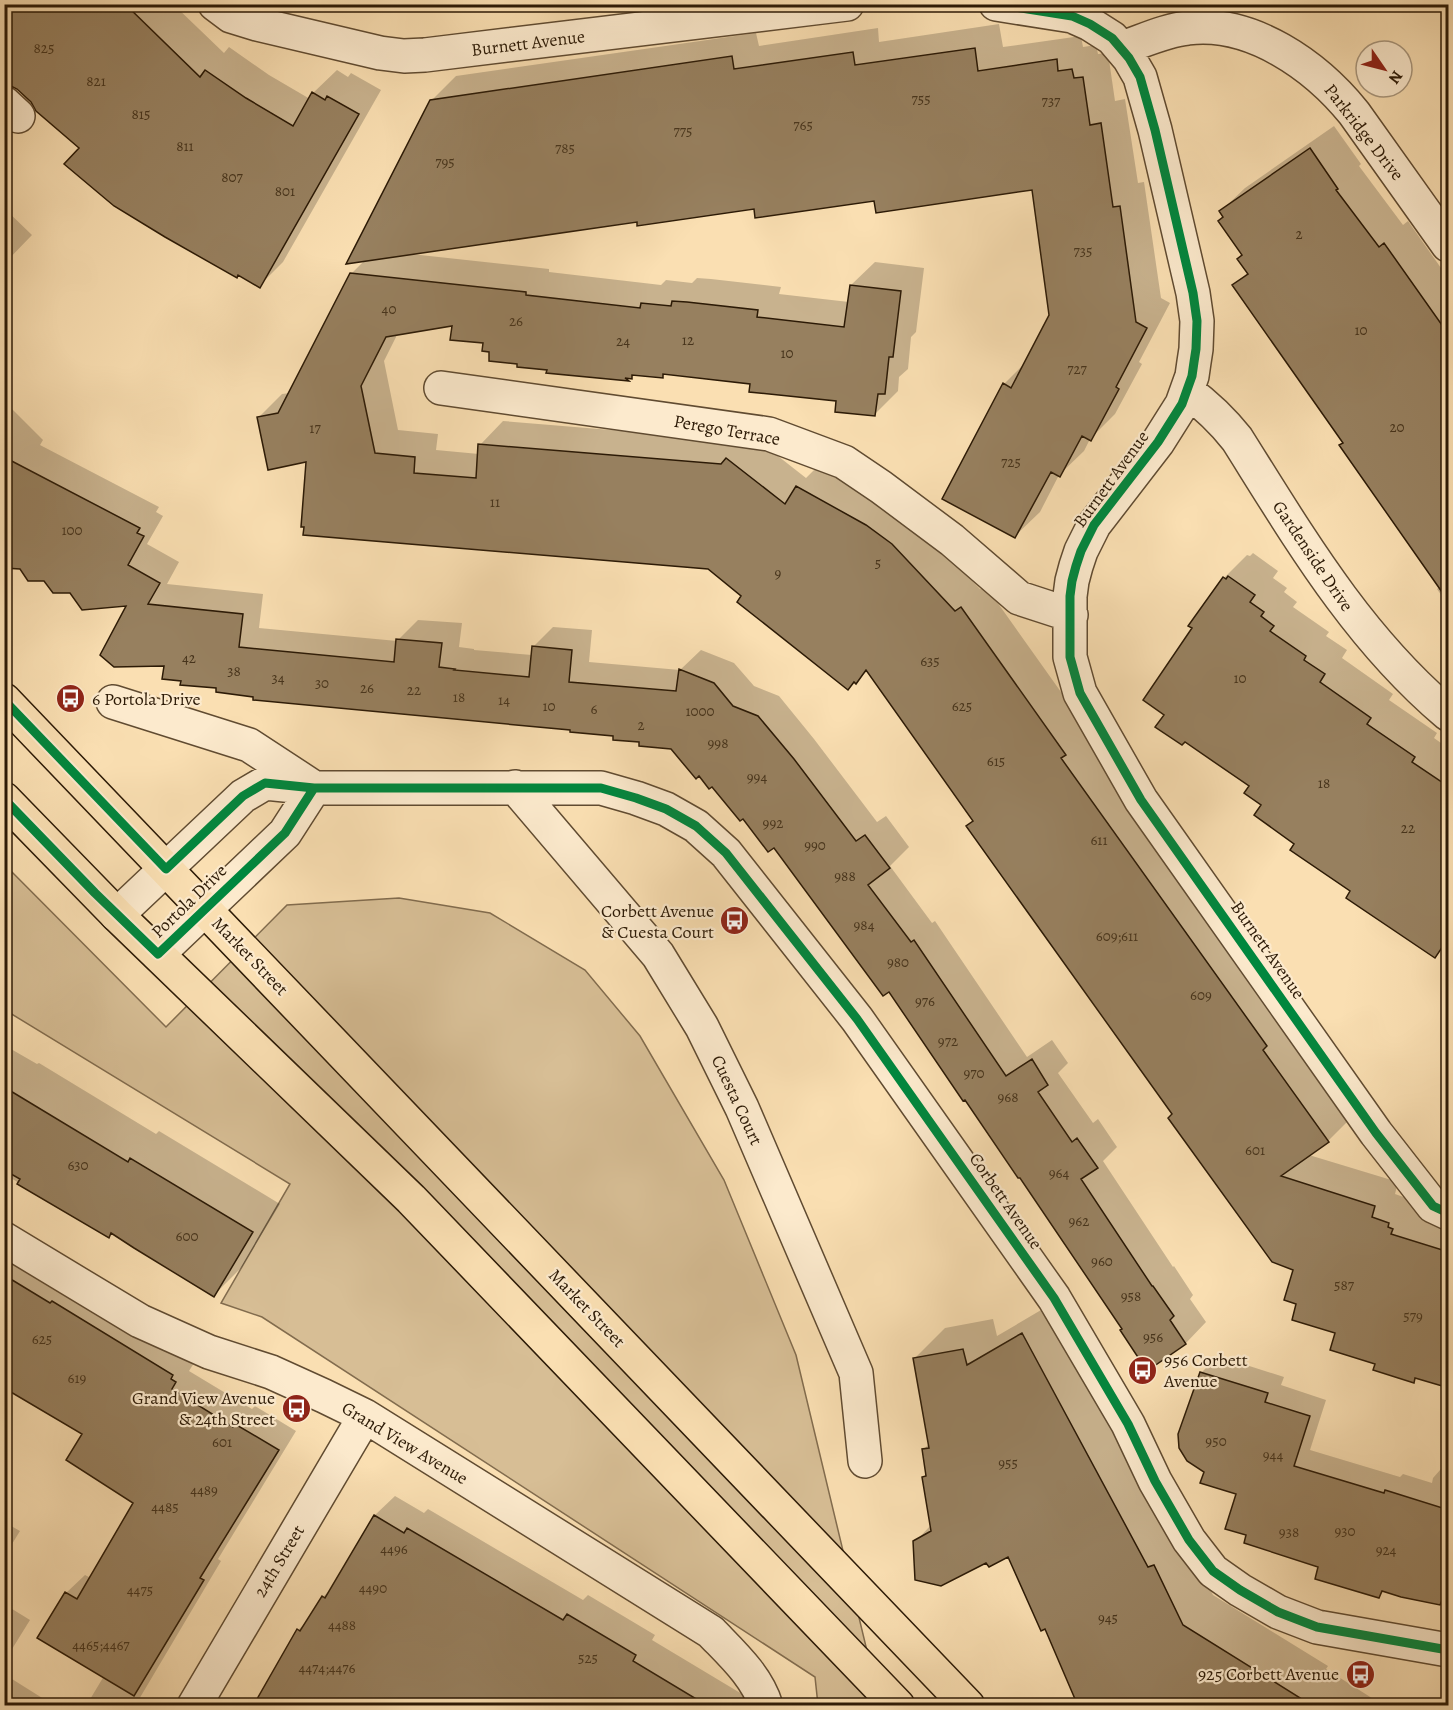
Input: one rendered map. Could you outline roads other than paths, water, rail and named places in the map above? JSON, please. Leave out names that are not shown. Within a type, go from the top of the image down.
[{"type":"main road","name":"Portola Drive","points":[[4,700],[205,909]]},
{"type":"main road","name":"Portola Drive","points":[[4,799],[158,954]]},
{"type":"main road","name":"Market Street","points":[[205,909],[968,1706]]},
{"type":"main road","points":[[158,954],[459,1249],[893,1701]]},
{"type":"street","name":"Burnett Avenue","points":[[215,4],[238,18],[380,53],[404,56],[437,54],[847,4]]},
{"type":"street","name":"Burnett Avenue","points":[[996,4],[1080,19],[1106,34],[1122,48],[1136,68],[1155,130],[1196,307],[1196,349],[1192,376],[1182,404],[1168,428],[1094,525],[1081,551],[1072,581],[1070,657],[1080,693],[1141,800],[1377,1132],[1433,1206],[1449,1213]]},
{"type":"street","name":"Parkridge Drive","points":[[1122,48],[1169,32],[1203,27],[1240,33],[1286,52],[1323,79],[1339,95],[1449,245]]},
{"type":"street","name":"Perego Terrace","points":[[441,388],[770,434],[844,462],[952,540],[1019,598],[1071,615]]},
{"type":"street","name":"Gardenside Drive","points":[[1187,390],[1207,405],[1237,439],[1318,566],[1358,621],[1407,675],[1449,714]]},
{"type":"street","points":[[113,702],[249,745],[314,788]]},
{"type":"street","points":[[117,915],[243,796],[265,783],[314,788],[515,787]]},
{"type":"street","name":"Cuesta Court","points":[[515,787],[657,956],[702,1028],[742,1108],[856,1373],[865,1461]]},
{"type":"street","name":"Corbett Avenue","points":[[515,787],[601,788],[636,798],[666,809],[696,826],[726,853],[856,1019],[1054,1298],[1128,1424],[1155,1481],[1189,1540],[1213,1571],[1278,1612],[1317,1627],[1449,1650]]},
{"type":"street","name":"Portola Drive","points":[[158,954],[285,833],[314,788]]},
{"type":"street","name":"Grand View Avenue","points":[[4,1239],[140,1321],[209,1352],[271,1372],[365,1416],[711,1632],[741,1663],[763,1696],[766,1706]]},
{"type":"street","name":"24th Street","points":[[194,1706],[365,1416]]},
{"type":"place","name":"6 Portola Drive","points":[[71,699]]},
{"type":"place","name":"Corbett Avenue & Cuesta Court","points":[[735,921]]},
{"type":"place","name":"956 Corbett Avenue","points":[[1143,1370]]},
{"type":"place","name":"Grand View Avenue & 24th Street","points":[[296,1408]]},
{"type":"place","name":"925 Corbett Avenue","points":[[1360,1674]]}]
